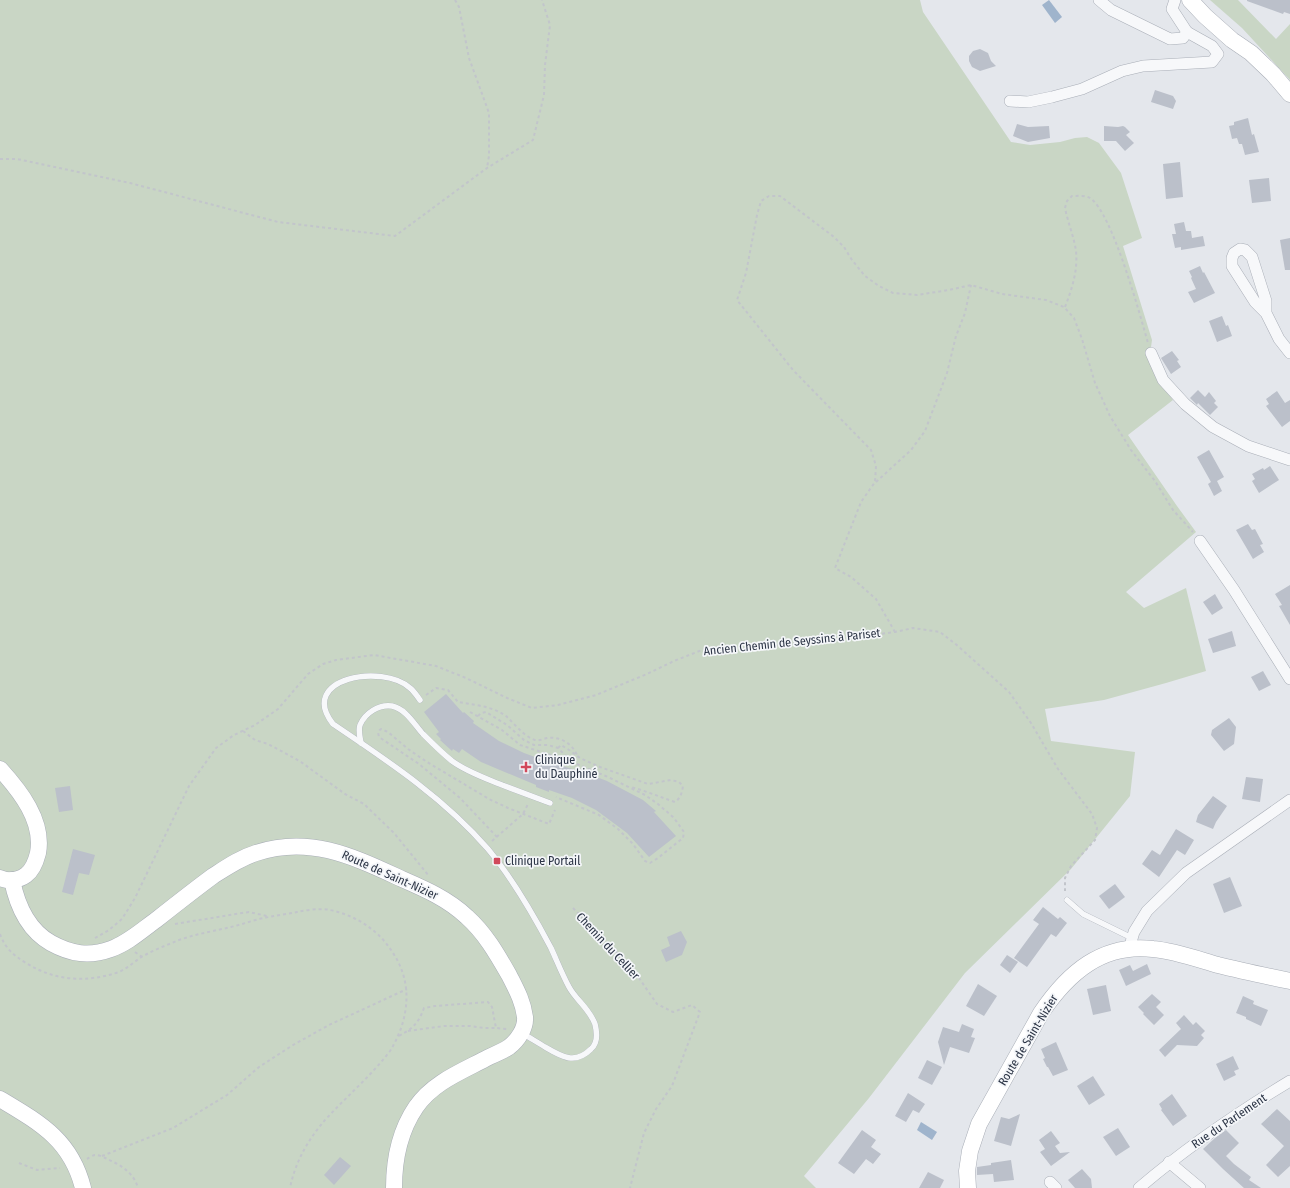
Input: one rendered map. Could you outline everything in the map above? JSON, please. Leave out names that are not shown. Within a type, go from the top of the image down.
[{"type":"main road","points":[[1190,0],[1204,16],[1232,40],[1251,53],[1273,74],[1290,94]]},
{"type":"main road","points":[[0,769],[16,786],[32,815],[38,834],[38,851],[32,868],[27,874],[19,879],[6,879]]},
{"type":"main road","name":"Route de Saint-Nizier","points":[[6,879],[26,919],[38,933],[48,941],[69,952],[83,954],[97,953],[110,950],[121,944],[149,925],[199,886],[231,864],[245,857],[267,850],[288,846],[333,850],[362,860],[423,888],[442,898],[466,916],[487,938],[521,998],[525,1017],[525,1024],[522,1033]]},
{"type":"main road","name":"Route de Saint-Nizier","points":[[968,1188],[967,1171],[970,1151],[979,1124],[1041,1013],[1061,986],[1084,966],[1130,943],[1253,974],[1290,981]]},
{"type":"main road","points":[[394,1188],[395,1161],[398,1146],[402,1132],[416,1106],[442,1082],[508,1048],[522,1033]]},
{"type":"main road","points":[[0,1099],[32,1118],[52,1133],[79,1163],[83,1188]]},
{"type":"street","points":[[1099,0],[1111,10],[1170,40],[1183,38],[1187,32]]},
{"type":"street","points":[[1010,101],[1028,102],[1052,97],[1082,88],[1122,71],[1143,66],[1212,62],[1218,54],[1212,46],[1187,32],[1172,9],[1175,0]]},
{"type":"street","points":[[1266,313],[1266,300],[1252,257],[1245,250],[1240,249],[1234,253],[1232,258],[1232,266],[1256,302],[1266,313],[1279,339],[1290,353]]},
{"type":"street","points":[[1151,353],[1163,380],[1185,404],[1213,427],[1248,446],[1290,460]]},
{"type":"street","points":[[1200,541],[1234,590],[1290,679]]},
{"type":"street","points":[[1130,943],[1134,932],[1147,911],[1186,873],[1290,800]]},
{"type":"street","name":"Rue du Parlement","points":[[1139,1188],[1169,1162],[1250,1105],[1290,1081]]},
{"type":"street","points":[[1169,1162],[1200,1188]]},
{"type":"lane","points":[[420,700],[410,688],[396,680],[386,677],[358,676],[338,682],[332,687],[324,702],[324,710],[332,724],[416,781],[444,805],[485,846],[518,890],[551,948],[570,988],[591,1014],[597,1035],[593,1048],[585,1055],[577,1058],[567,1058],[558,1055],[522,1033]]},
{"type":"lane","points":[[361,743],[359,732],[360,725],[364,718],[370,712],[384,706],[393,706],[404,712],[422,733],[460,766],[485,779],[550,803]]},
{"type":"lane","points":[[1067,900],[1083,914],[1130,943]]},
{"type":"path","points":[[455,0],[460,7],[468,58],[489,113],[489,156],[487,168]]},
{"type":"path","points":[[0,159],[17,159],[130,183],[278,222],[395,236],[487,168],[533,140],[544,95],[545,65],[550,25],[542,0]]},
{"type":"path","points":[[875,482],[876,466],[871,450],[793,370],[736,300],[746,273],[761,201],[769,196],[780,196],[834,237],[844,247],[865,276],[892,293],[917,295],[971,285],[1002,294],[1046,300],[1064,307],[1074,318],[1095,383],[1110,416],[1131,450],[1155,481],[1173,510],[1200,541]]},
{"type":"path","points":[[1064,307],[1075,277],[1076,253],[1065,208],[1067,201],[1072,196],[1085,196],[1091,198],[1103,213],[1138,306],[1151,353]]},
{"type":"path","points":[[895,632],[876,599],[850,577],[835,568],[861,502],[875,482],[911,450],[925,431],[947,373],[956,336],[965,313],[971,285]]},
{"type":"path","name":"Ancien Chemin de Seyssins à Pariset","points":[[466,678],[507,698],[532,708],[558,705],[596,695],[707,648],[782,645],[895,632],[913,628],[940,632],[958,646],[1009,692],[1031,723],[1058,769],[1092,814],[1097,828],[1095,840],[1071,866],[1065,878],[1067,900]]},
{"type":"path","points":[[420,700],[436,688],[448,690],[458,702],[476,704],[494,710],[505,716],[519,730],[534,739],[557,738],[566,742],[575,750],[578,756]]},
{"type":"path","points":[[470,712],[502,730],[520,745],[572,762],[608,777],[658,804],[674,818],[684,832],[683,838],[650,863],[645,861],[633,844],[618,829],[599,815],[553,795],[550,803]]},
{"type":"path","points":[[478,716],[481,713],[486,712],[507,725],[524,740],[534,745],[548,745],[558,748],[572,762]]},
{"type":"path","points":[[497,837],[460,798],[419,764],[379,737],[379,730],[382,729],[388,732],[427,762],[489,799],[549,824],[560,798]]},
{"type":"path","points":[[90,940],[109,930],[122,919],[135,898],[189,786],[216,748],[243,730],[254,740],[268,744],[285,752],[345,794],[364,804],[394,832],[430,877]]},
{"type":"path","points":[[558,748],[560,745],[600,767],[648,784],[671,780],[679,782],[683,786],[682,793],[675,802],[627,786]]},
{"type":"path","points":[[485,846],[523,814],[532,796]]},
{"type":"path","name":"Chemin du Cellier","points":[[573,908],[632,968],[657,1004],[673,1012],[692,1005],[700,1012],[672,1086],[656,1108],[644,1132],[630,1188]]},
{"type":"path","points":[[0,934],[1,942],[9,951],[35,969],[54,976],[83,979],[118,972],[148,954],[180,940],[268,917],[307,910],[328,909],[353,917],[372,929],[391,949],[399,962],[404,976],[407,989],[407,1004],[404,1021],[398,1037],[391,1049],[326,1119],[309,1141],[299,1161],[290,1188]]},
{"type":"path","points":[[174,924],[249,912],[268,917]]},
{"type":"path","points":[[102,1156],[173,1128],[227,1095],[259,1067],[293,1045],[329,1025],[407,989]]},
{"type":"path","points":[[398,1037],[408,1031],[419,1021],[424,1008],[435,1006],[488,1002],[492,1007],[496,1028]]},
{"type":"path","points":[[408,1031],[444,1026],[470,1026],[496,1028],[522,1033]]},
{"type":"path","points":[[19,1164],[37,1170],[57,1169],[79,1163],[95,1155],[102,1156],[117,1163],[128,1171],[136,1181],[138,1188]]},
{"type":"green space","points":[[0,0],[920,0],[923,12],[1011,142],[1030,145],[1087,137],[1099,143],[1121,173],[1142,238],[1123,246],[1152,340],[1149,361],[1159,382],[1173,400],[1128,435],[1196,532],[1126,592],[1144,608],[1186,588],[1206,671],[1104,700],[1045,709],[1051,741],[1135,752],[1130,796],[1071,869],[965,973],[869,1098],[804,1176],[816,1188],[0,1188]]},
{"type":"green space","points":[[1210,0],[1238,0],[1276,39],[1290,24],[1290,80],[1242,28]]},
{"type":"water","points":[[1049,0],[1062,17],[1055,23],[1042,5]]},
{"type":"water","points":[[921,1122],[937,1132],[932,1140],[917,1130]]},
{"type":"building","points":[[1247,0],[1290,0],[1290,14],[1284,12],[1283,14]]},
{"type":"building","points":[[980,49],[988,53],[991,61],[996,66],[980,71],[972,67],[969,61],[969,56],[973,51]]},
{"type":"building","points":[[1155,90],[1173,96],[1176,101],[1173,109],[1151,102]]},
{"type":"building","points":[[1248,118],[1252,135],[1254,134],[1259,152],[1245,155],[1242,144],[1239,144],[1237,138],[1232,139],[1229,126],[1234,125],[1234,122]]},
{"type":"building","points":[[1017,124],[1028,127],[1049,126],[1050,138],[1028,142],[1013,136]]},
{"type":"building","points":[[1104,126],[1125,127],[1130,132],[1126,135],[1134,143],[1125,151],[1116,141],[1104,141]]},
{"type":"building","points":[[1180,162],[1183,197],[1166,199],[1163,164]]},
{"type":"building","points":[[1269,178],[1271,201],[1252,203],[1249,180]]},
{"type":"building","points":[[1184,222],[1186,231],[1191,231],[1192,238],[1203,236],[1205,246],[1181,250],[1181,247],[1175,248],[1172,234],[1176,234],[1174,224]]},
{"type":"building","points":[[1290,238],[1290,270],[1285,270],[1280,240]]},
{"type":"building","points":[[1200,266],[1215,293],[1194,303],[1188,292],[1196,289],[1189,271]]},
{"type":"building","points":[[1222,316],[1226,326],[1228,325],[1232,336],[1217,342],[1209,321]]},
{"type":"building","points":[[1172,351],[1179,360],[1177,361],[1181,367],[1171,374],[1161,358]]},
{"type":"building","points":[[1198,390],[1205,397],[1209,392],[1216,401],[1214,403],[1218,407],[1210,415],[1198,403],[1197,405],[1190,398]]},
{"type":"building","points":[[1277,391],[1285,403],[1290,400],[1290,421],[1282,427],[1266,406],[1269,404],[1266,399]]},
{"type":"building","points":[[1209,450],[1224,477],[1217,481],[1222,491],[1214,496],[1208,484],[1211,482],[1197,457]]},
{"type":"building","points":[[1270,466],[1279,480],[1259,493],[1252,481],[1255,479],[1252,474],[1263,468],[1264,470]]},
{"type":"building","points":[[1248,524],[1252,530],[1255,529],[1263,544],[1260,545],[1264,552],[1253,559],[1236,530]]},
{"type":"building","points":[[1290,585],[1290,625],[1279,606],[1282,605],[1275,594]]},
{"type":"building","points":[[1215,594],[1223,608],[1212,615],[1203,602]]},
{"type":"building","points":[[1232,631],[1236,646],[1213,653],[1208,639]]},
{"type":"building","points":[[1263,671],[1271,685],[1259,691],[1251,677]]},
{"type":"building","points":[[446,694],[463,713],[464,712],[474,721],[473,723],[499,741],[524,753],[546,761],[546,759],[559,765],[607,781],[643,800],[656,811],[654,812],[676,836],[649,857],[627,833],[596,810],[572,798],[536,787],[536,785],[481,762],[462,749],[459,753],[453,749],[452,751],[440,740],[441,739],[436,734],[439,732],[424,712]]},
{"type":"building","points":[[1229,718],[1236,727],[1234,744],[1224,751],[1211,735],[1212,730]]},
{"type":"building","points":[[1246,777],[1263,779],[1260,802],[1242,799]]},
{"type":"building","points":[[70,786],[73,810],[59,812],[55,788]]},
{"type":"building","points":[[1213,796],[1227,806],[1213,829],[1196,822],[1198,815]]},
{"type":"building","points":[[1176,829],[1194,840],[1185,855],[1177,850],[1159,877],[1142,864],[1152,850],[1160,855]]},
{"type":"building","points":[[73,849],[95,855],[89,875],[79,873],[73,895],[62,892]]},
{"type":"building","points":[[1230,877],[1242,906],[1224,913],[1213,884]]},
{"type":"building","points":[[1115,884],[1125,897],[1109,909],[1099,896]]},
{"type":"building","points":[[1043,907],[1058,919],[1060,917],[1067,923],[1056,937],[1051,934],[1027,967],[1014,958],[1039,924],[1033,920]]},
{"type":"building","points":[[681,931],[687,942],[682,955],[666,962],[661,950],[670,946],[667,937]]},
{"type":"building","points":[[1007,955],[1018,962],[1010,973],[1000,965]]},
{"type":"building","points":[[1147,964],[1151,974],[1126,986],[1119,970],[1130,965],[1133,971]]},
{"type":"building","points":[[978,984],[997,996],[984,1016],[966,1006]]},
{"type":"building","points":[[1106,985],[1111,1011],[1093,1015],[1087,989]]},
{"type":"building","points":[[1152,994],[1161,1002],[1156,1007],[1164,1015],[1154,1025],[1138,1007]]},
{"type":"building","points":[[1243,996],[1254,1001],[1253,1004],[1268,1010],[1261,1026],[1236,1013]]},
{"type":"building","points":[[1184,1015],[1193,1025],[1196,1022],[1205,1031],[1201,1035],[1204,1038],[1197,1046],[1177,1045],[1165,1057],[1159,1050],[1181,1029],[1176,1023]]},
{"type":"building","points":[[962,1024],[974,1029],[971,1037],[975,1038],[969,1053],[950,1047],[944,1065],[938,1042],[943,1027],[959,1032]]},
{"type":"building","points":[[1056,1042],[1068,1070],[1053,1076],[1043,1059],[1045,1058],[1041,1049]]},
{"type":"building","points":[[1233,1056],[1239,1069],[1234,1071],[1236,1075],[1224,1081],[1216,1064]]},
{"type":"building","points":[[927,1060],[942,1067],[932,1085],[918,1078]]},
{"type":"building","points":[[1093,1076],[1105,1095],[1089,1105],[1077,1086]]},
{"type":"building","points":[[908,1093],[925,1104],[919,1113],[913,1110],[906,1122],[895,1116]]},
{"type":"building","points":[[1172,1094],[1187,1116],[1173,1126],[1161,1110],[1162,1109],[1159,1104]]},
{"type":"building","points":[[1277,1109],[1290,1121],[1290,1166],[1278,1177],[1266,1165],[1284,1146],[1261,1124]]},
{"type":"building","points":[[1020,1114],[1011,1146],[994,1141],[1001,1117],[1009,1119]]},
{"type":"building","points":[[1118,1128],[1130,1147],[1116,1156],[1103,1137]]},
{"type":"building","points":[[862,1130],[876,1140],[871,1147],[881,1154],[873,1164],[866,1159],[854,1174],[838,1163]]},
{"type":"building","points":[[1226,1130],[1239,1143],[1226,1156],[1251,1177],[1249,1180],[1261,1188],[1244,1188],[1203,1149]]},
{"type":"building","points":[[1051,1131],[1060,1143],[1055,1146],[1060,1153],[1070,1152],[1051,1166],[1040,1152],[1045,1149],[1039,1140]]},
{"type":"building","points":[[340,1157],[351,1166],[334,1185],[324,1175]]},
{"type":"building","points":[[1011,1160],[1014,1180],[994,1182],[993,1174],[977,1175],[977,1167]]},
{"type":"building","points":[[1082,1169],[1091,1179],[1092,1188],[1075,1188],[1068,1180]]},
{"type":"building","points":[[928,1172],[944,1180],[940,1188],[919,1188]]},
{"type":"place","name":"Clinique du Dauphiné","points":[[526,767]]},
{"type":"place","name":"Clinique Portail","points":[[497,861]]}]
